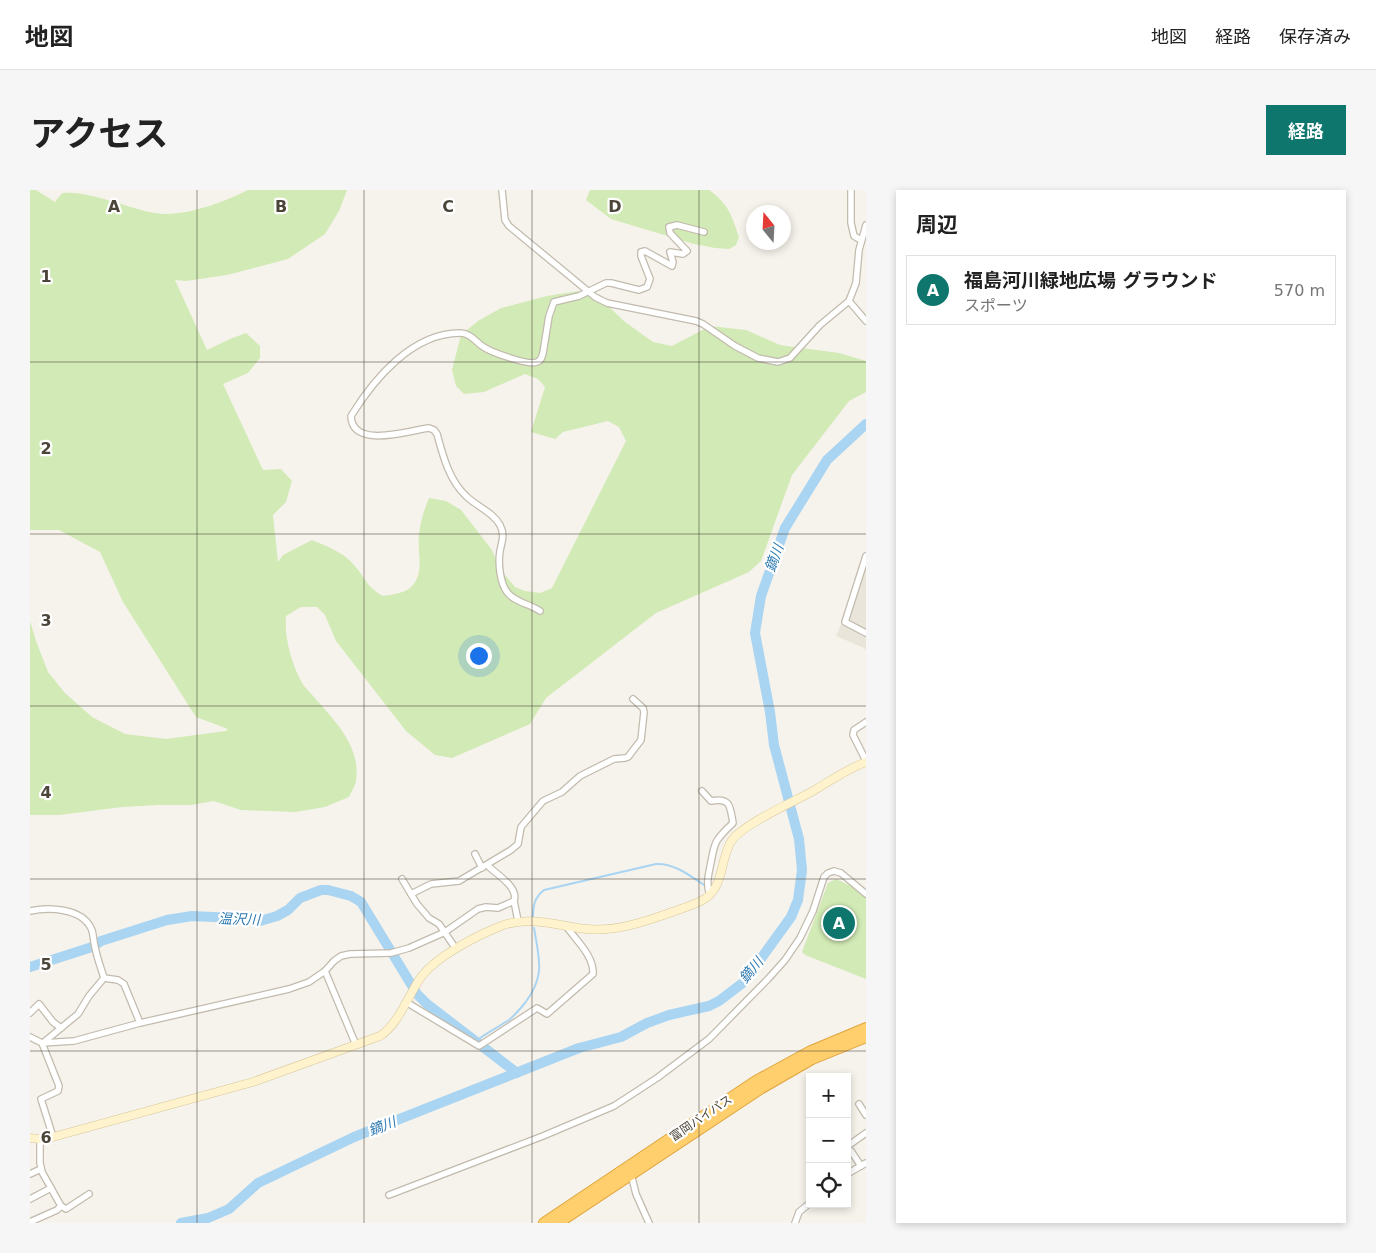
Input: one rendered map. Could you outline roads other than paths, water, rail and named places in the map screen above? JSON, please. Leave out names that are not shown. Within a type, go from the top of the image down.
[{"type":"highway","name":"富岡バイパス","points":[[544,1223],[756,1081],[810,1051],[866,1028]]},
{"type":"highway","name":"富岡バイパス","points":[[558,1223],[797,1066],[866,1037]]},
{"type":"street","points":[[502,190],[505,220],[509,226],[586,292],[607,303],[696,321],[758,358],[778,362],[795,354],[820,325],[849,301],[856,282],[859,250],[866,225]]},
{"type":"street","points":[[851,190],[851,223],[854,236],[861,240]]},
{"type":"street","points":[[540,611],[513,598],[507,592],[501,574],[500,551],[504,536],[500,524],[495,518],[465,496],[456,484],[434,430],[429,428],[399,435],[376,436],[357,429],[353,424],[351,416],[379,378],[398,359],[413,348],[437,337],[461,333],[468,334],[492,352],[527,362],[538,362],[543,354],[549,316],[554,302],[579,296],[611,283],[639,290],[647,287],[650,279],[641,252],[645,251],[672,266],[673,262],[670,252],[683,254],[687,251],[670,233],[669,227],[677,225],[704,232]]},
{"type":"street","points":[[849,301],[866,321]]},
{"type":"street","points":[[865,560],[845,622],[866,633]]},
{"type":"street","points":[[411,894],[431,884],[459,881],[485,867],[518,844],[521,827],[543,801],[562,792],[580,776],[614,759],[628,756],[641,740],[644,712],[643,708],[633,699]]},
{"type":"street","points":[[30,1138],[53,1137],[252,1082],[356,1045],[386,1032],[422,977],[442,958],[501,926],[518,920],[587,929],[606,929],[638,924],[696,904],[710,895],[719,880],[726,852],[734,837],[757,822],[866,761],[852,734],[854,730],[866,722]]},
{"type":"street","points":[[702,791],[711,801],[720,799],[730,805],[733,823],[721,834],[712,848],[707,880],[710,895]]},
{"type":"street","points":[[475,854],[485,867],[510,886],[516,898],[514,901],[518,920]]},
{"type":"street","points":[[389,1195],[543,1136],[614,1106],[657,1078],[709,1039],[768,979],[785,960],[800,938],[813,911],[824,877],[828,873],[834,871],[841,873],[866,894]]},
{"type":"street","points":[[402,879],[416,904],[429,918],[439,924],[456,949]]},
{"type":"street","points":[[30,1037],[42,1043],[74,1041],[140,1023],[289,988],[309,982],[325,971],[334,961],[350,954],[391,953],[409,948],[445,932],[478,909],[486,907],[498,908],[514,901]]},
{"type":"street","points":[[30,911],[50,909],[76,914],[91,928],[104,978]]},
{"type":"street","points":[[406,1002],[478,1046],[537,1008],[547,1014],[593,974],[588,956],[566,926]]},
{"type":"street","points":[[325,971],[356,1045]]},
{"type":"street","points":[[104,978],[118,980],[124,984],[140,1023]]},
{"type":"street","points":[[42,1043],[78,1014],[89,996],[104,978]]},
{"type":"street","points":[[30,1013],[39,1004],[53,1022],[61,1028]]},
{"type":"street","points":[[42,1043],[59,1086],[58,1091],[41,1099],[53,1137]]},
{"type":"street","points":[[859,1104],[866,1116]]},
{"type":"street","points":[[851,1144],[866,1133]]},
{"type":"street","points":[[40,1139],[41,1169],[61,1206],[66,1209],[88,1194]]},
{"type":"street","points":[[851,1153],[864,1164],[851,1172]]},
{"type":"street","points":[[30,1174],[41,1169]]},
{"type":"street","points":[[631,1174],[635,1182],[636,1194],[649,1223]]},
{"type":"street","points":[[30,1199],[51,1188]]},
{"type":"street","points":[[30,1222],[61,1206]]},
{"type":"street","points":[[795,1223],[799,1212],[806,1206]]},
{"type":"waterway","name":"鏑川","points":[[181,1223],[208,1218],[229,1209],[258,1183],[354,1137],[579,1048],[621,1037],[647,1023],[669,1015],[709,1006],[719,1001],[744,982],[791,917],[798,900],[802,870],[799,839],[774,745],[770,712],[755,633],[761,596],[785,528],[827,460],[866,424]]},
{"type":"waterway","points":[[533,918],[535,902],[544,890],[656,864],[669,865],[704,885]]},
{"type":"waterway","name":"温沢川","points":[[30,967],[92,947],[101,941],[167,920],[192,916],[260,921],[277,916],[288,910],[300,898],[321,890],[328,890],[351,896],[361,902],[417,994],[427,1004],[517,1073]]},
{"type":"waterway","points":[[476,1041],[509,1020],[532,993],[536,984],[539,967],[534,928]]},
{"type":"place","name":"福島河川緑地広場 グラウンド","points":[[839,923]]}]
